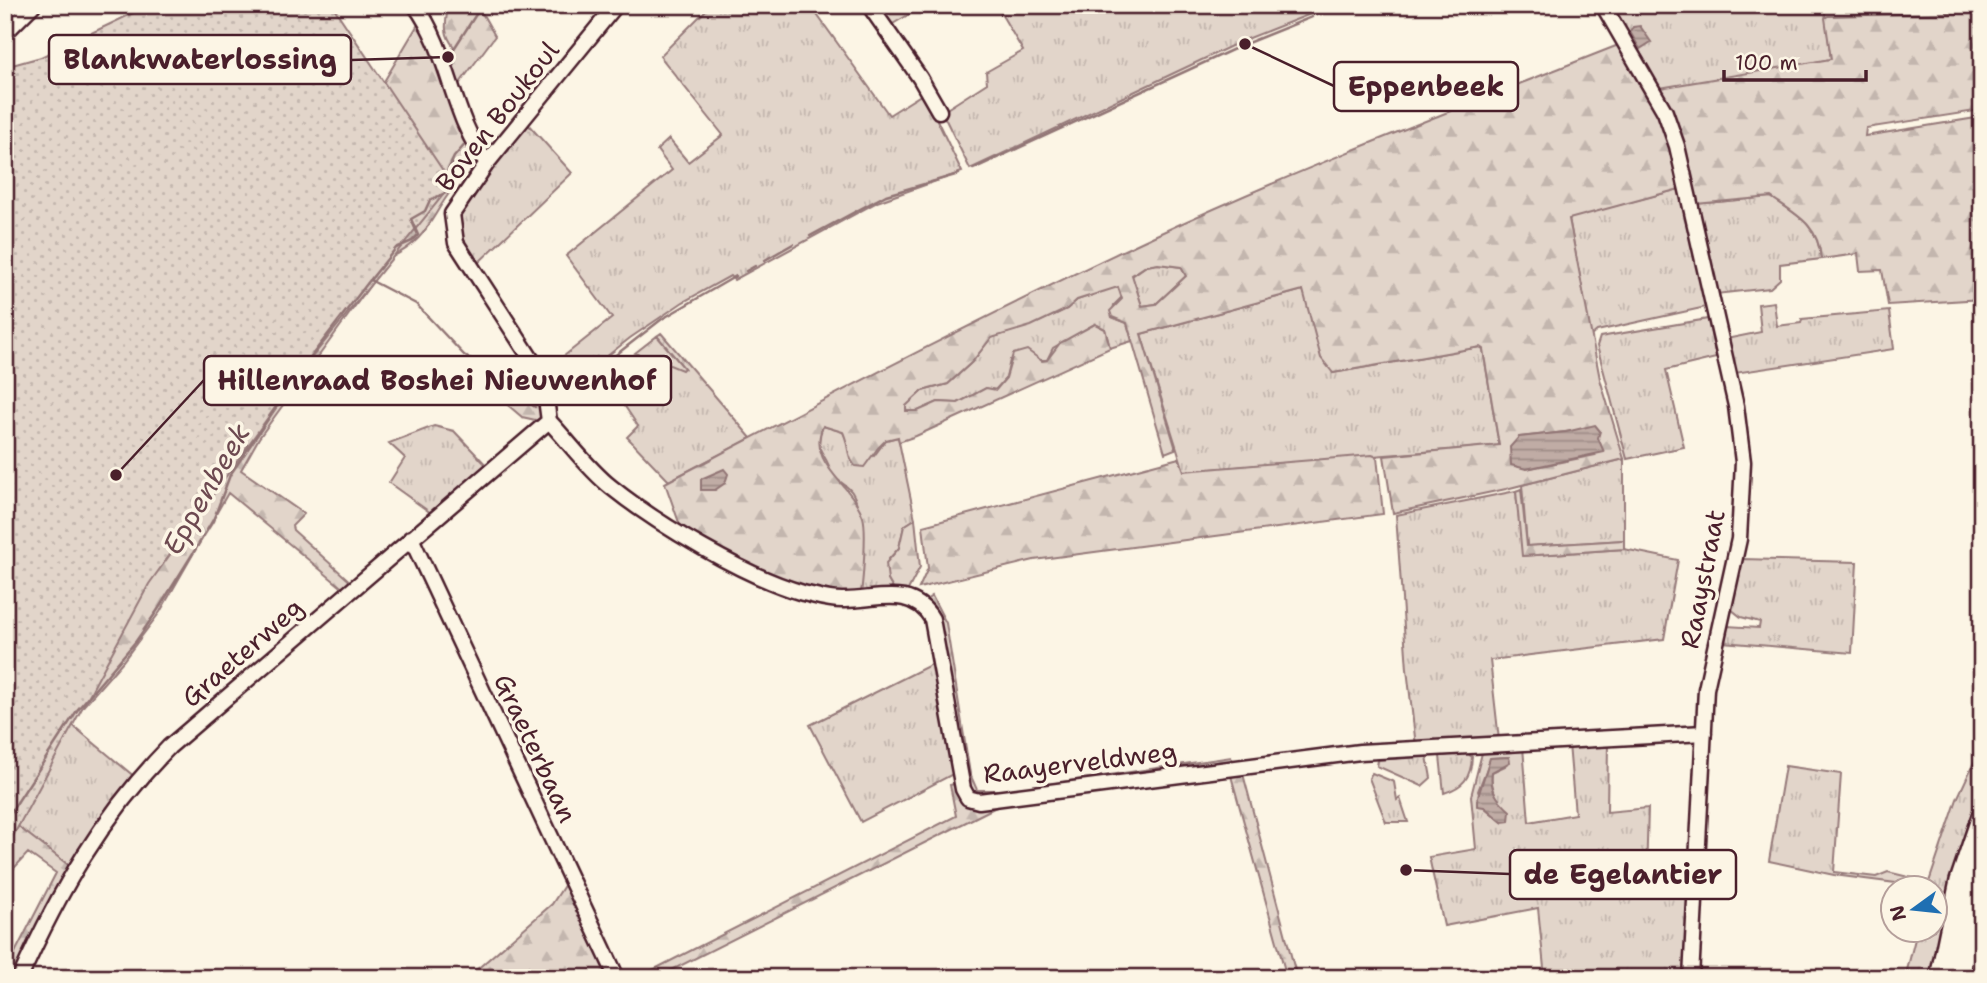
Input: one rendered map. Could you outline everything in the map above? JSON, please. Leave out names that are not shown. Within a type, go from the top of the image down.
[{"type":"highway","points":[[1940,978],[1953,909],[1982,816]]},
{"type":"highway","points":[[1959,978],[1969,913],[1982,862]]},
{"type":"street","points":[[5,33],[33,5]]},
{"type":"street","points":[[415,5],[432,28],[460,116],[475,147],[487,163]]},
{"type":"street","name":"Boven Boukoul","points":[[549,416],[544,384],[535,365],[468,265],[452,230],[455,206],[616,5]]},
{"type":"street","points":[[869,5],[920,78],[939,111]]},
{"type":"street","name":"Raaystraat","points":[[1603,5],[1665,112],[1677,146],[1742,438],[1739,539],[1714,643],[1706,690],[1691,978]]},
{"type":"street","name":"Raayerveldweg","points":[[549,416],[610,486],[660,522],[758,577],[830,600],[903,597],[917,601],[926,608],[932,619],[963,789],[968,798],[979,802],[1360,752],[1704,733]]},
{"type":"street","name":"Graeterweg","points":[[20,978],[47,917],[83,853],[138,779],[169,747],[549,416]]},
{"type":"street","name":"Graeterbaan","points":[[411,538],[617,978]]},
{"type":"green space","points":[[150,5],[332,5],[452,184],[304,367],[149,584],[5,851],[5,67],[41,57]]},
{"type":"green space","points":[[448,5],[488,5],[482,13],[495,36],[457,87],[447,59],[454,47],[446,32]]},
{"type":"green space","points":[[711,5],[810,5],[889,115],[924,93],[962,172],[877,202],[734,280],[730,276],[683,302],[630,338],[553,399],[545,371],[612,318],[566,256],[672,170],[657,150],[669,139],[688,162],[723,135],[660,56]]},
{"type":"green space","points":[[878,5],[925,5],[891,25]]},
{"type":"green space","points":[[996,5],[1333,5],[1242,41],[970,169],[942,112],[987,83],[986,72],[1023,51]]},
{"type":"green space","points":[[1626,5],[1824,5],[1831,59],[1657,91],[1611,8]]},
{"type":"green space","points":[[1982,12],[1982,110],[1866,128],[1865,136],[1982,117],[1982,299],[1888,305],[1882,270],[1860,271],[1858,254],[1821,259],[1811,229],[1771,197],[1695,204],[1658,91],[1660,88],[1831,59],[1825,18],[1828,16]]},
{"type":"green space","points":[[420,21],[475,153],[473,164],[452,164],[444,181],[453,188],[427,228],[412,244],[390,258],[259,438],[241,470],[304,514],[292,526],[293,530],[353,584],[346,591],[228,493],[160,612],[123,661],[79,711],[7,818],[71,867],[13,978],[5,978],[5,972],[56,873],[28,853],[5,878],[5,718]]},
{"type":"green space","points":[[1621,44],[1659,112],[1683,188],[1569,219],[1600,379],[1624,459],[1506,489],[1393,513],[1384,456],[1499,445],[1483,349],[1480,347],[1333,373],[1321,358],[1303,290],[1141,334],[1175,446],[1175,449],[1165,453],[1127,323],[1112,317],[1110,311],[1122,299],[1118,287],[1077,300],[1067,309],[1031,326],[991,338],[972,362],[948,384],[922,391],[906,406],[906,411],[918,411],[938,402],[958,403],[986,388],[996,390],[1006,378],[1013,354],[1027,350],[1042,361],[1047,360],[1060,343],[1095,324],[1105,329],[1110,348],[916,436],[899,442],[898,437],[886,440],[864,467],[855,466],[852,462],[843,432],[823,426],[819,439],[825,463],[850,494],[863,517],[865,544],[860,597],[800,590],[682,531],[665,483],[846,389],[1090,266],[1210,211],[1326,161]],"holes":[[[1158,264],[1181,267],[1186,276],[1156,304],[1142,306],[1132,275],[1146,266]],[[1573,431],[1595,455],[1526,469],[1519,437]]]},
{"type":"green space","points":[[526,122],[572,173],[475,266],[459,241],[458,209]]},
{"type":"green space","points":[[1683,188],[1706,307],[1597,331],[1591,336],[1569,218]]},
{"type":"green space","points":[[1771,197],[1811,229],[1821,259],[1780,264],[1780,279],[1770,288],[1716,294],[1695,204]]},
{"type":"green space","points":[[1158,264],[1181,267],[1186,276],[1156,304],[1142,306],[1132,276],[1146,266]]},
{"type":"green space","points":[[1118,287],[1123,296],[1114,305],[1112,317],[1127,323],[1132,341],[1110,348],[1105,329],[1095,324],[1053,348],[1047,360],[1010,360],[1006,378],[995,390],[986,388],[958,403],[938,402],[918,411],[906,411],[905,406],[922,391],[948,384],[972,362],[991,338],[1039,322],[1067,309],[1077,300]]},
{"type":"green space","points":[[1303,290],[1333,373],[1480,347],[1483,349],[1499,446],[1184,471],[1141,334]]},
{"type":"green space","points":[[1774,302],[1777,326],[1801,323],[1802,319],[1889,311],[1894,349],[1735,373],[1726,339],[1761,332],[1758,304]]},
{"type":"green space","points":[[1708,319],[1716,358],[1666,370],[1684,447],[1627,459],[1597,346],[1600,337]]},
{"type":"green space","points":[[661,333],[751,438],[669,481],[627,437],[638,426],[622,402],[622,396],[665,363],[684,368],[657,336]]},
{"type":"green space","points":[[657,336],[684,368],[682,370],[665,363],[654,370],[651,361],[635,353]]},
{"type":"green space","points":[[502,381],[530,403],[543,405],[540,421],[522,417],[497,396],[497,388]]},
{"type":"green space","points":[[434,426],[454,431],[488,467],[431,513],[389,483],[405,458],[389,443]]},
{"type":"green space","points":[[823,426],[843,432],[848,443],[874,456],[886,440],[898,437],[915,519],[904,526],[899,548],[889,559],[888,580],[896,594],[860,597],[862,545],[859,514],[853,494],[831,473],[819,447]]},
{"type":"green space","points":[[1372,455],[1377,457],[1383,514],[1034,560],[919,588],[928,568],[923,526],[1179,458],[1184,471]]},
{"type":"green space","points":[[1624,459],[1624,540],[1527,546],[1522,485]]},
{"type":"green space","points":[[1521,489],[1527,546],[1624,540],[1624,549],[1522,556],[1516,491]]},
{"type":"green space","points":[[1516,491],[1523,556],[1624,549],[1678,560],[1664,639],[1490,660],[1499,740],[1416,746],[1407,669],[1396,515]]},
{"type":"green space","points":[[915,519],[920,567],[908,590],[896,594],[888,580],[886,563],[899,548],[904,526]]},
{"type":"green space","points":[[1743,559],[1857,562],[1852,653],[1723,642],[1727,626],[1759,628],[1760,622],[1741,617],[1731,609]]},
{"type":"green space","points":[[932,596],[946,623],[970,774],[977,790],[1008,790],[1231,757],[1233,764],[1009,797],[969,794],[923,602]]},
{"type":"green space","points":[[938,661],[955,773],[861,822],[810,725]]},
{"type":"green space","points":[[70,723],[136,778],[71,867],[6,818]]},
{"type":"green space","points":[[1608,742],[1607,812],[1648,808],[1646,878],[1689,880],[1687,978],[1545,978],[1538,908],[1444,926],[1429,857],[1476,849],[1471,796],[1483,749],[1523,747],[1529,822],[1575,814],[1569,744]],"holes":[[[1508,757],[1505,766],[1492,772],[1502,822],[1484,807],[1478,791],[1491,758]]]},
{"type":"green space","points":[[1982,745],[1982,797],[1971,824],[1948,917],[1948,874],[1932,874],[1957,799]]},
{"type":"green space","points":[[1467,753],[1472,757],[1468,776],[1461,785],[1444,793],[1440,756]]},
{"type":"green space","points":[[1427,756],[1431,778],[1422,786],[1377,766],[1378,760]]},
{"type":"green space","points":[[1785,766],[1841,774],[1834,872],[1878,876],[1878,881],[1834,875],[1769,861]]},
{"type":"green space","points":[[1242,770],[1297,978],[1287,978],[1230,772]]},
{"type":"green space","points":[[1372,773],[1394,782],[1397,800],[1400,798],[1408,822],[1386,822],[1369,778]]},
{"type":"green space","points":[[958,783],[972,804],[998,806],[656,978],[637,978],[956,816],[950,785]]},
{"type":"green space","points":[[567,881],[613,978],[467,978],[552,904]]},
{"type":"green space","points":[[1982,891],[1982,978],[1965,978]]},
{"type":"green space","points":[[1914,944],[1941,944],[1933,978],[1905,978]]},
{"type":"shaded area","points":[[1640,26],[1651,42],[1640,49],[1630,32],[1633,27]]},
{"type":"shaded area","points":[[1595,425],[1600,431],[1598,438],[1604,452],[1526,469],[1511,465],[1510,447],[1519,437],[1566,432]]},
{"type":"shaded area","points":[[724,469],[728,474],[725,483],[715,490],[701,490],[701,479]]},
{"type":"shaded area","points":[[1509,757],[1510,762],[1492,772],[1495,794],[1510,811],[1509,821],[1502,822],[1484,807],[1477,806],[1477,800],[1490,758]]},
{"type":"waterway","points":[[448,58],[482,5]]},
{"type":"waterway","name":"Eppenbeek","points":[[1324,12],[1344,5]]},
{"type":"waterway","name":"Eppenbeek","points":[[973,169],[1245,44],[1312,17]]},
{"type":"waterway","points":[[371,279],[396,248],[412,241],[418,235],[411,219],[425,211],[430,200],[450,191],[451,188],[443,181],[454,157],[467,142]]},
{"type":"waterway","name":"Eppenbeek","points":[[810,236],[886,195],[959,174]]},
{"type":"waterway","name":"Eppenbeek","points":[[765,260],[793,244]]},
{"type":"waterway","name":"Eppenbeek","points":[[746,271],[755,266]]},
{"type":"waterway","name":"Eppenbeek","points":[[558,400],[662,319],[736,276]]},
{"type":"waterway","name":"Eppenbeek","points":[[5,821],[78,709],[136,641],[157,611],[213,521],[230,475],[312,355],[370,280],[416,304],[464,355],[535,407]]},
{"type":"place","name":"Eppenbeek","points":[[1245,44]]},
{"type":"place","name":"Blankwaterlossing","points":[[448,57]]},
{"type":"place","name":"Hillenraad Boshei Nieuwenhof","points":[[116,475]]},
{"type":"place","name":"de Egelantier","points":[[1406,870]]}]
